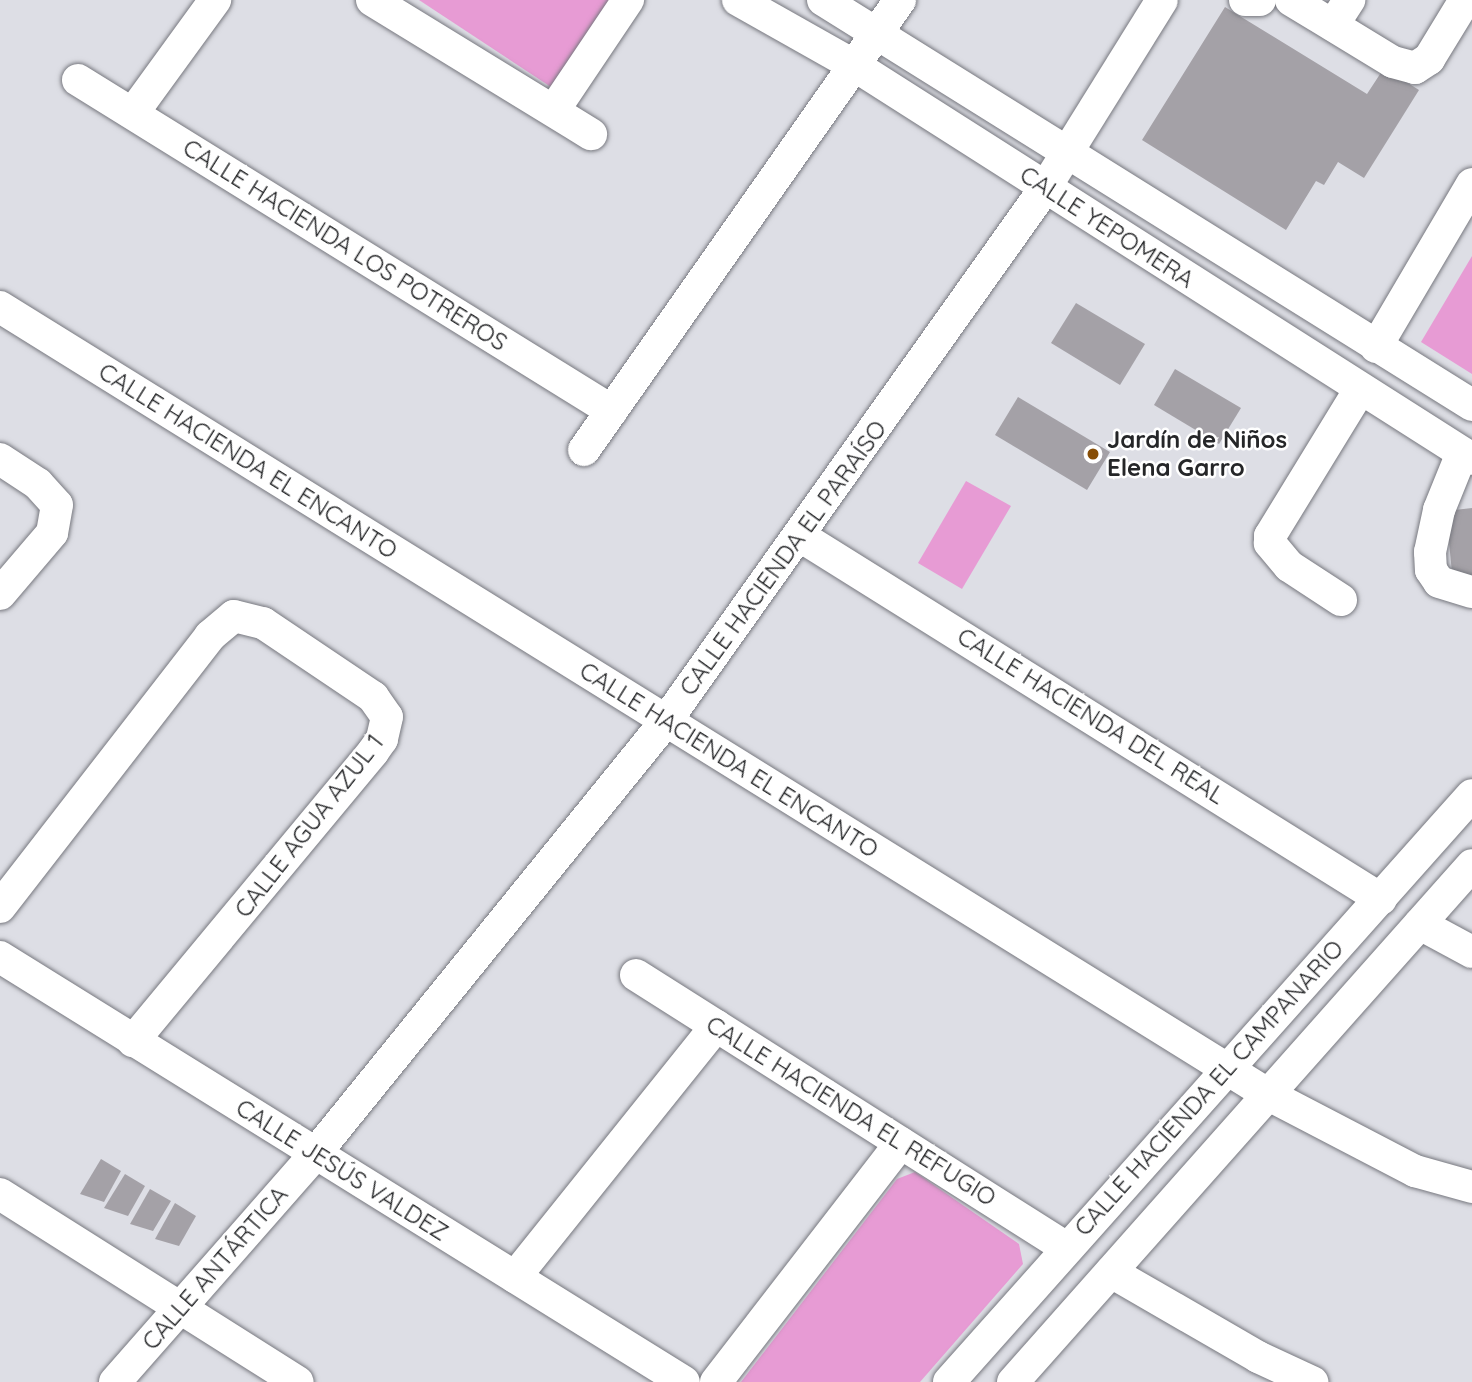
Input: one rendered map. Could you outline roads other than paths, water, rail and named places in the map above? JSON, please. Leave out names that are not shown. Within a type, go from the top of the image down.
[{"type":"street","points":[[133,113],[215,0]]},
{"type":"street","points":[[372,0],[591,134]]},
{"type":"street","points":[[554,110],[628,0]]},
{"type":"street","name":"CALLE YEPOMERA","points":[[738,0],[857,67],[1467,456]]},
{"type":"street","name":"CALLE YEPOMERA","points":[[823,0],[1472,405]]},
{"type":"street","points":[[584,450],[857,67],[900,0]]},
{"type":"street","name":"CALLE HACIENDA EL PARAÍSO","points":[[316,1154],[666,721],[1045,188],[1162,0]]},
{"type":"street","points":[[1245,0],[1260,0]]},
{"type":"street","points":[[1291,0],[1341,13],[1393,62],[1415,68],[1429,59],[1465,0]]},
{"type":"street","name":"CALLE HACIENDA LOS POTREROS","points":[[78,80],[611,411]]},
{"type":"street","points":[[1376,347],[1472,184]]},
{"type":"street","name":"CALLE HACIENDA EL ENCANTO","points":[[0,307],[1269,1095],[1415,1171],[1472,1186]]},
{"type":"street","points":[[1341,600],[1289,566],[1270,543],[1270,536],[1360,389]]},
{"type":"street","points":[[1467,456],[1439,510],[1430,561],[1439,582],[1472,592]]},
{"type":"street","points":[[0,459],[49,493],[57,512],[51,533],[0,594]]},
{"type":"street","name":"CALLE HACIENDA DEL REAL","points":[[800,536],[989,650],[1381,899]]},
{"type":"street","name":"CALLE AGUA AZUL 1","points":[[0,907],[210,636],[234,616],[262,623],[373,697],[387,717],[382,739],[373,752],[134,1041]]},
{"type":"street","name":"CALLE HACIENDA EL CAMPANARIO","points":[[949,1382],[1224,1068],[1381,899],[1472,795]]},
{"type":"street","name":"CALLE HACIENDA EL CAMPANARIO","points":[[1013,1382],[1472,865]]},
{"type":"street","points":[[1420,924],[1472,953]]},
{"type":"street","name":"CALLE JESÚS VALDEZ","points":[[0,957],[684,1382]]},
{"type":"street","name":"CALLE HACIENDA EL REFUGIO","points":[[636,975],[1065,1247]]},
{"type":"street","points":[[515,1277],[716,1026]]},
{"type":"street","points":[[716,1382],[901,1143]]},
{"type":"street","name":"CALLE ANTÁRTICA","points":[[115,1382],[316,1154]]},
{"type":"street","points":[[0,1194],[297,1382]]},
{"type":"street","points":[[1111,1272],[1258,1357],[1312,1382]]},
{"type":"place","name":"Jardín de Niños Elena Garro","points":[[1093,454]]}]
